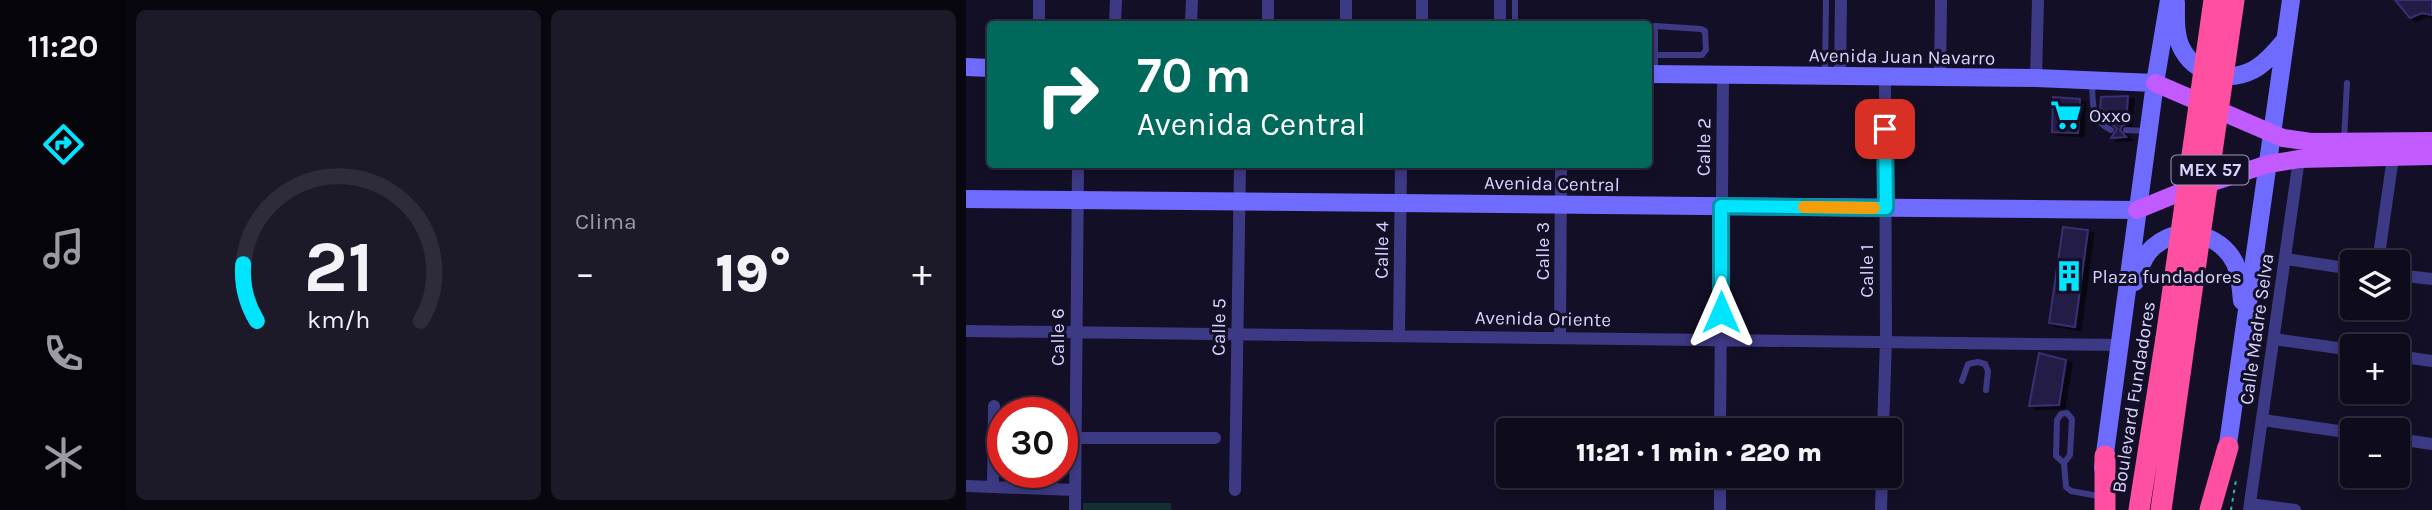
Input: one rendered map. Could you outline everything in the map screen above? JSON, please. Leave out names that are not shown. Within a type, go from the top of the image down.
[{"type":"highway","name":"Boulevard Fundadores","points":[[2161,510],[2176,339],[2214,0]]},
{"type":"highway","name":"Boulevard Fundadores","points":[[2139,510],[2176,339],[2234,0]]},
{"type":"highway","points":[[2210,510],[2228,446]]},
{"type":"highway","points":[[2100,505],[2105,456]]},
{"type":"main road","points":[[2105,456],[2137,210],[2169,0]]},
{"type":"main road","points":[[2176,0],[2177,34],[2182,49],[2192,62],[2204,70],[2221,76],[2238,76],[2255,69],[2285,40]]},
{"type":"main road","points":[[2219,510],[2291,0]]},
{"type":"main road","points":[[966,67],[987,68]]},
{"type":"main road","name":"Avenida Juan Navarro","points":[[1652,74],[2036,78],[2155,83]]},
{"type":"main road","points":[[2155,83],[2273,134],[2291,139],[2311,142],[2432,141]]},
{"type":"main road","points":[[2137,210],[2176,194],[2268,164],[2299,159],[2432,156]]},
{"type":"main road","name":"Avenida Central","points":[[966,199],[2137,210]]},
{"type":"main road","points":[[2123,317],[2143,260],[2154,246],[2183,233],[2199,234],[2227,251],[2236,265],[2244,332]]},
{"type":"street","points":[[1039,0],[1039,21]]},
{"type":"street","points":[[1115,21],[1116,0]]},
{"type":"street","points":[[1191,21],[1192,0]]},
{"type":"street","points":[[1268,0],[1268,21]]},
{"type":"street","points":[[1346,0],[1346,21]]},
{"type":"street","points":[[1422,0],[1422,21]]},
{"type":"street","points":[[1500,0],[1500,21]]},
{"type":"street","points":[[1833,76],[1841,0]]},
{"type":"street","points":[[1940,77],[1941,0]]},
{"type":"street","points":[[2036,78],[2038,0]]},
{"type":"street","name":"Calle 2","points":[[1720,418],[1723,75]]},
{"type":"street","name":"Calle 1","points":[[1883,418],[1886,341],[1885,76]]},
{"type":"street","points":[[2380,250],[2393,157]]},
{"type":"street","name":"Calle Madre Selva","points":[[2250,507],[2299,159]]},
{"type":"street","name":"Calle 6","points":[[1076,397],[1078,168]]},
{"type":"street","name":"Calle 5","points":[[1235,490],[1240,168]]},
{"type":"street","name":"Calle 4","points":[[1399,336],[1401,168]]},
{"type":"street","name":"Calle 3","points":[[1560,338],[1561,168]]},
{"type":"street","points":[[2286,260],[2340,267]]},
{"type":"street","points":[[2410,276],[2432,279]]},
{"type":"street","name":"Avenida Oriente","points":[[966,331],[2120,345]]},
{"type":"street","points":[[2274,339],[2340,348]]},
{"type":"street","points":[[2410,358],[2432,361]]},
{"type":"street","points":[[2263,420],[2340,431]]},
{"type":"street","points":[[1078,438],[1215,438]]},
{"type":"street","points":[[2410,441],[2432,444]]},
{"type":"street","points":[[966,486],[987,486]]},
{"type":"street","points":[[1048,488],[1075,489]]},
{"type":"street","points":[[1720,488],[1720,510]]},
{"type":"street","points":[[1881,510],[1882,488]]},
{"type":"street","name":"Calle 6","points":[[1075,489],[1075,510]]},
{"type":"street","points":[[2250,507],[2295,510]]},
{"type":"lane","points":[[1515,0],[1515,21]]},
{"type":"lane","points":[[1826,0],[1833,76]]},
{"type":"lane","points":[[1652,74],[1656,26],[1705,31],[1704,54],[1655,55]]},
{"type":"lane","points":[[1681,74],[1682,55]]},
{"type":"lane","points":[[2092,80],[2095,118],[2111,130]]},
{"type":"lane","points":[[2344,142],[2347,83]]},
{"type":"lane","points":[[2126,130],[2149,131]]},
{"type":"lane","points":[[1977,342],[1978,362]]},
{"type":"lane","points":[[1962,381],[1968,363],[1978,362],[1988,368],[1986,390]]},
{"type":"lane","points":[[2064,463],[2070,455],[2072,419],[2067,414],[2061,414],[2057,420],[2056,456],[2064,463],[2068,490],[2100,505]]},
{"type":"green space","points":[[1083,503],[1171,503],[1171,510],[1083,510]]},
{"type":"building","points":[[2395,0],[2432,0],[2432,15],[2422,13],[2410,18]]},
{"type":"building","points":[[2128,96],[2126,124],[2120,130],[2126,137],[2111,138],[2117,129],[2111,123],[2111,112],[2100,111],[2101,97]]},
{"type":"building","name":"Oxxo","points":[[2053,97],[2080,99],[2078,133],[2052,132]]},
{"type":"building","name":"Plaza fundadores","points":[[2063,227],[2088,230],[2075,327],[2049,323]]},
{"type":"building","points":[[2039,353],[2066,360],[2059,405],[2029,406]]},
{"type":"slow traffic","points":[[1804,207],[1874,208]]},
{"type":"place","name":"Oxxo","points":[[2066,115]]},
{"type":"place","name":"Plaza fundadores","points":[[2069,276]]},
{"type":"route","points":[[1721,312],[1721,206],[1886,208],[1885,129]]}]
